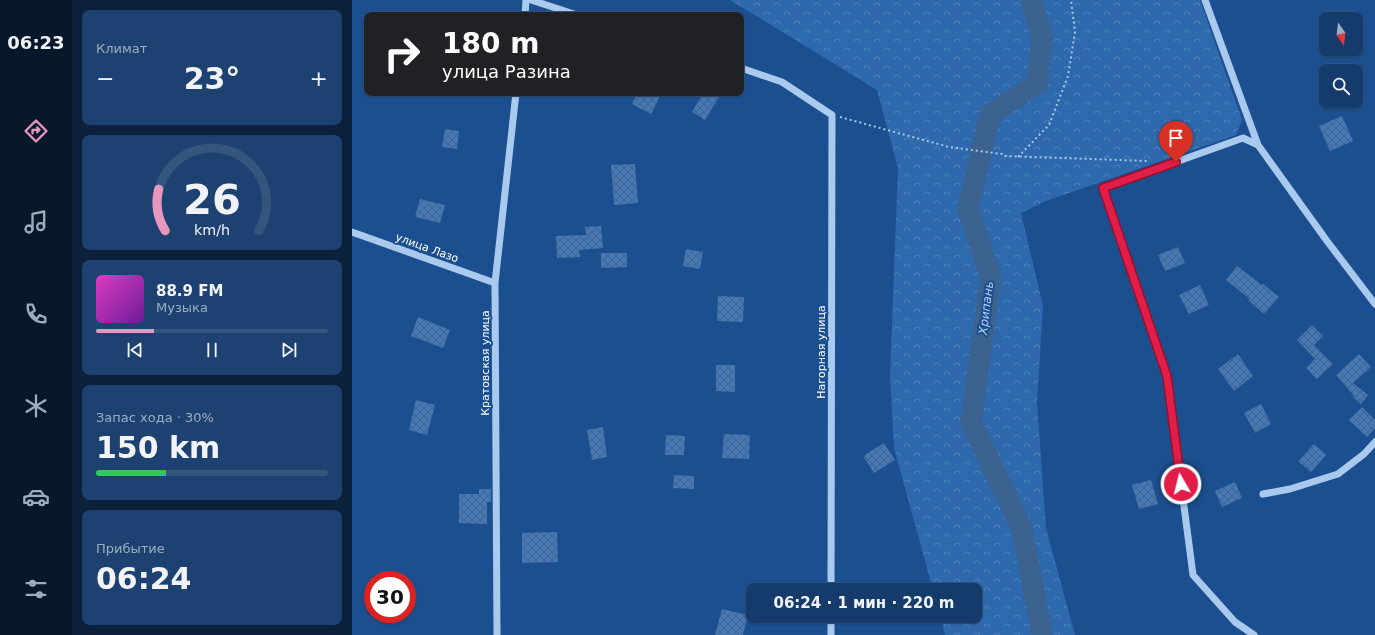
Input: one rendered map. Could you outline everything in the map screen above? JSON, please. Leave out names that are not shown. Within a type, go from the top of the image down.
[{"type":"street","points":[[525,12],[526,0]]},
{"type":"street","points":[[531,0],[569,12]]},
{"type":"street","points":[[1205,0],[1258,145],[1327,241],[1375,304]]},
{"type":"street","points":[[744,69],[782,82],[832,115]]},
{"type":"street","name":"Кратовская улица","points":[[497,635],[495,283],[516,96]]},
{"type":"street","name":"Нагорная улица","points":[[831,583],[832,115]]},
{"type":"street","points":[[1254,635],[1235,622],[1193,575],[1167,376],[1103,188],[1243,138],[1258,145]]},
{"type":"street","name":"улица Лазо","points":[[352,232],[495,283]]},
{"type":"street","points":[[1263,494],[1290,489],[1338,474],[1364,454],[1375,442]]},
{"type":"street","points":[[831,623],[831,635]]},
{"type":"path","points":[[1018,157],[1049,125],[1068,76],[1076,32],[1071,0]]},
{"type":"path","points":[[832,115],[949,147],[1002,154],[1004,156],[1152,161]]},
{"type":"green space","points":[[730,0],[1200,0],[1242,120],[1236,135],[1046,201],[1021,213],[1043,306],[1037,403],[1046,528],[1075,635],[945,635],[942,623],[982,623],[982,583],[931,583],[894,448],[890,376],[898,168],[877,90]]},
{"type":"building","points":[[636,96],[660,96],[651,114],[632,104]]},
{"type":"building","points":[[701,96],[719,97],[705,120],[692,112]]},
{"type":"building","points":[[1342,116],[1353,141],[1330,151],[1319,126]]},
{"type":"building","points":[[445,129],[459,131],[457,149],[442,147]]},
{"type":"building","points":[[635,164],[638,203],[614,205],[611,165]]},
{"type":"building","points":[[420,199],[445,205],[440,223],[415,217]]},
{"type":"building","points":[[601,226],[603,248],[579,250],[580,257],[557,258],[556,236],[586,235],[585,227]]},
{"type":"building","points":[[1178,247],[1185,263],[1165,271],[1158,255]]},
{"type":"building","points":[[686,249],[703,252],[700,269],[683,266]]},
{"type":"building","points":[[601,253],[627,253],[627,267],[601,268]]},
{"type":"building","points":[[1237,266],[1279,297],[1264,314],[1248,300],[1250,299],[1226,280]]},
{"type":"building","points":[[1200,285],[1209,305],[1189,314],[1179,295]]},
{"type":"building","points":[[718,296],[744,297],[743,322],[717,321]]},
{"type":"building","points":[[418,317],[450,330],[443,348],[411,336]]},
{"type":"building","points":[[1312,325],[1323,336],[1314,345],[1333,364],[1317,379],[1306,368],[1315,359],[1297,340]]},
{"type":"building","points":[[1238,354],[1253,376],[1234,391],[1218,369]]},
{"type":"building","points":[[1359,354],[1371,367],[1353,383],[1368,395],[1361,404],[1353,397],[1354,396],[1336,375]]},
{"type":"building","points":[[716,365],[735,365],[735,392],[716,391]]},
{"type":"building","points":[[416,400],[435,405],[427,435],[409,430]]},
{"type":"building","points":[[1261,404],[1271,424],[1255,433],[1244,413]]},
{"type":"building","points":[[1362,407],[1375,420],[1375,428],[1367,437],[1349,420]]},
{"type":"building","points":[[603,427],[607,457],[592,460],[587,430]]},
{"type":"building","points":[[724,434],[750,435],[749,459],[722,458]]},
{"type":"building","points":[[666,435],[685,436],[684,455],[665,455]]},
{"type":"building","points":[[884,443],[895,460],[874,473],[863,456]]},
{"type":"building","points":[[1314,444],[1326,455],[1311,472],[1298,461]]},
{"type":"building","points":[[674,475],[694,476],[694,489],[673,488]]},
{"type":"building","points":[[1151,480],[1158,504],[1139,509],[1132,485]]},
{"type":"building","points":[[1235,482],[1242,498],[1222,507],[1215,491]]},
{"type":"building","points":[[479,489],[491,489],[491,502],[487,502],[487,524],[459,523],[459,494],[479,494]]},
{"type":"building","points":[[557,532],[558,562],[522,563],[522,533]]},
{"type":"building","points":[[722,609],[746,615],[746,623],[743,635],[715,635]]},
{"type":"waterway","name":"Хрипань","points":[[1031,0],[1042,37],[1037,84],[990,114],[968,209],[991,277],[971,422],[1022,528],[1042,635]]},
{"type":"route","points":[[1176,162],[1103,188],[1167,376],[1181,484]]}]
